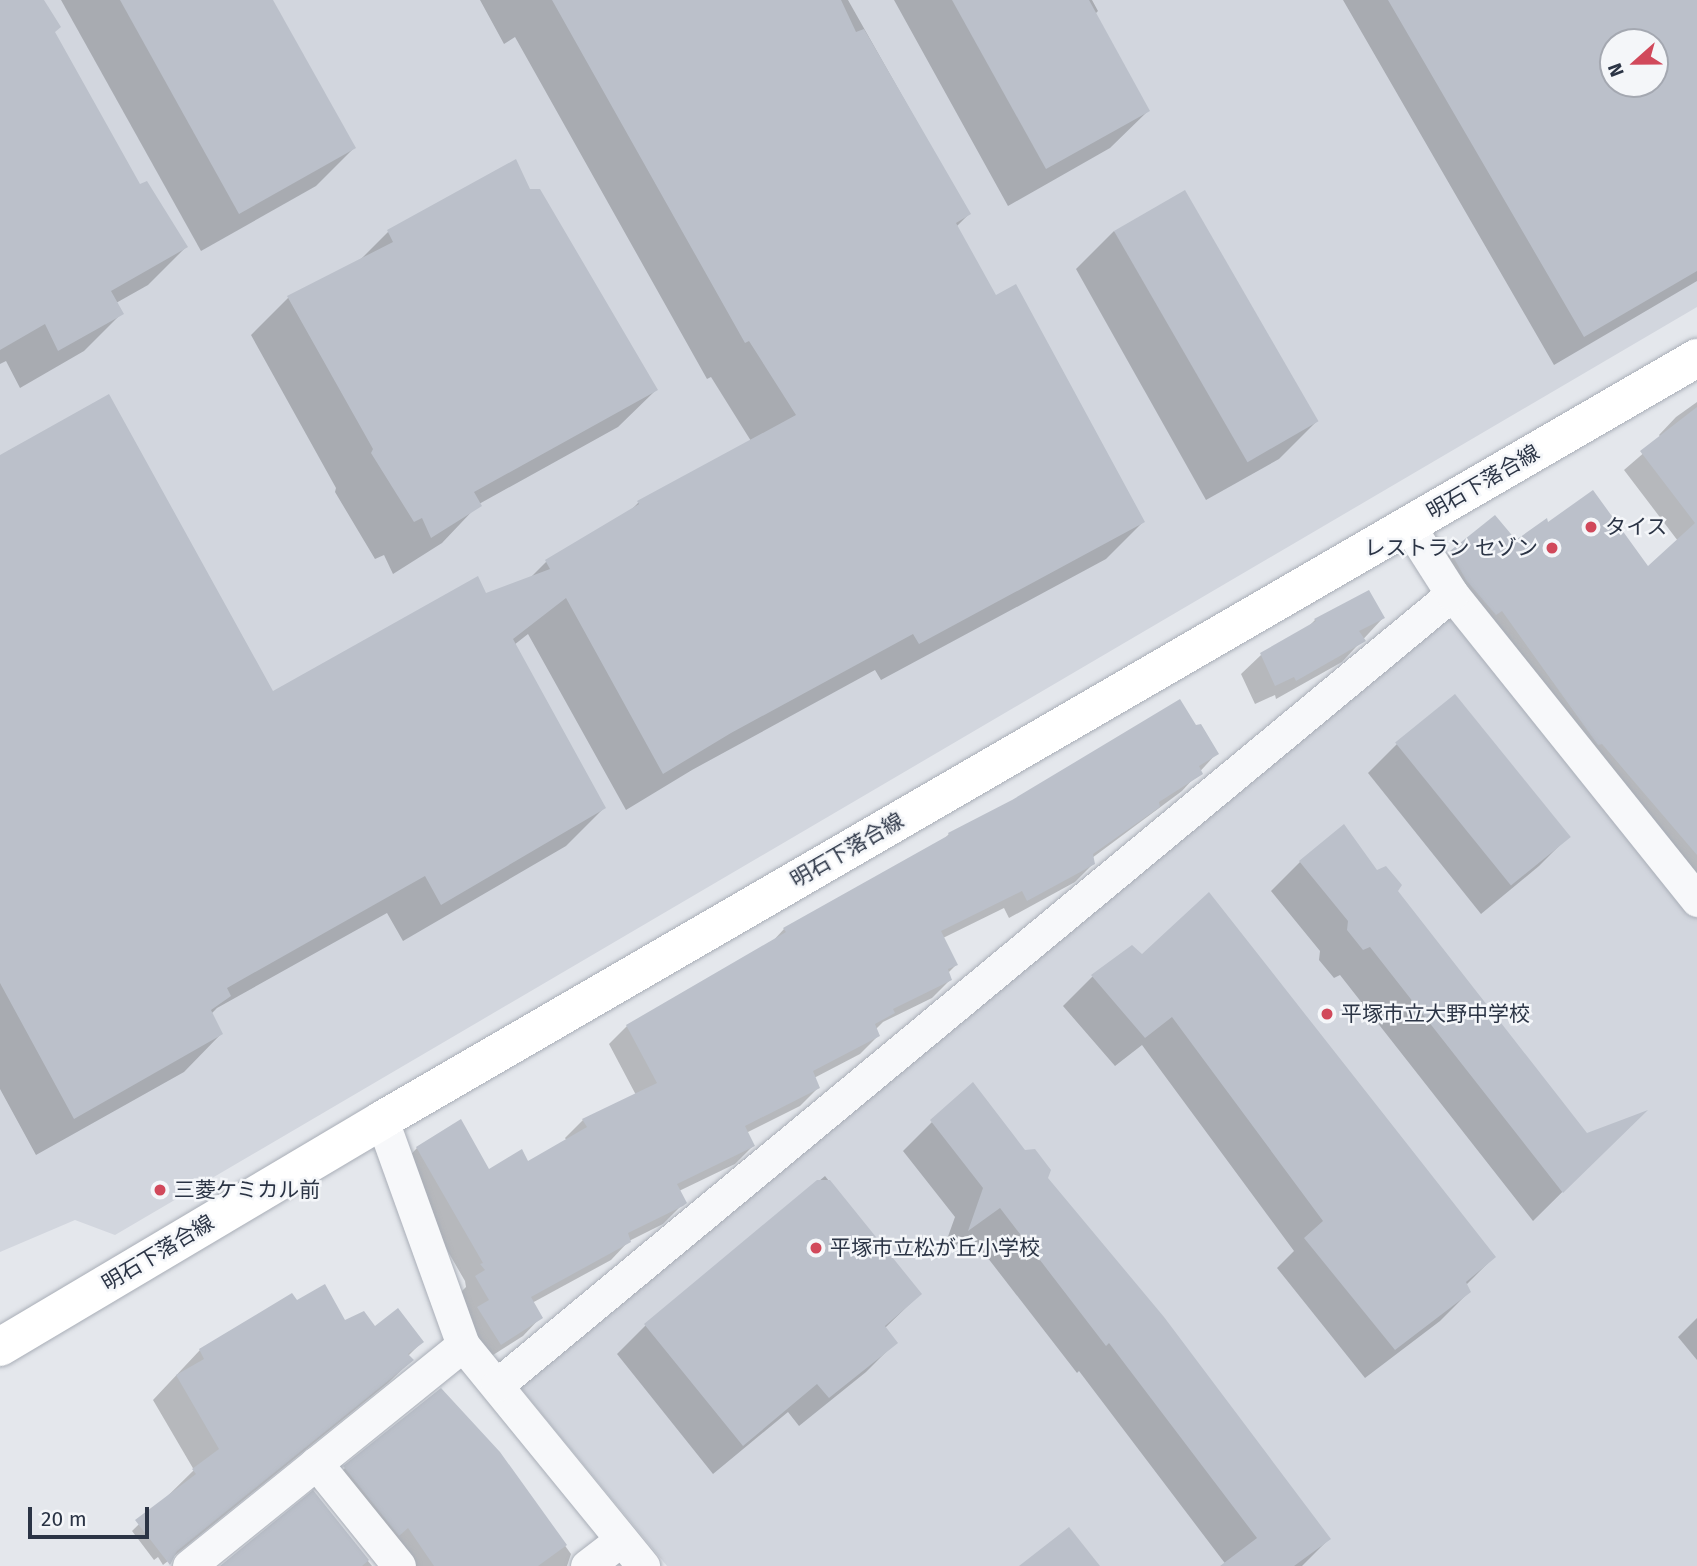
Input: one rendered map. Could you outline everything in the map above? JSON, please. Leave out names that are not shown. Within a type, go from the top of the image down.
[{"type":"main road","name":"明石下落合線","points":[[0,1347],[382,1120],[1697,358]]},
{"type":"street","points":[[1408,525],[1452,594],[1697,901]]},
{"type":"street","points":[[497,1385],[1452,594]]},
{"type":"street","points":[[382,1120],[463,1345],[643,1566]]},
{"type":"street","points":[[189,1566],[463,1345]]},
{"type":"street","points":[[316,1463],[399,1566]]},
{"type":"street","points":[[587,1566],[621,1539]]},
{"type":"shaded area","points":[[0,0],[1697,0],[1697,307],[115,1235],[75,1220],[0,1252]]},
{"type":"shaded area","name":"平塚市立大野中学校","points":[[1444,608],[1697,918],[1697,1566],[667,1566],[518,1385]]},
{"type":"building","points":[[0,0],[44,0],[61,27],[55,32],[140,184],[147,181],[188,247],[111,291],[124,314],[58,351],[45,324],[0,350]]},
{"type":"building","points":[[120,0],[273,0],[356,148],[239,214]]},
{"type":"building","points":[[552,0],[841,0],[856,32],[864,29],[971,214],[956,223],[996,295],[1016,284],[1145,522],[919,644],[913,634],[731,733],[663,774],[566,598],[513,639],[606,808],[441,905],[425,876],[227,988],[231,996],[211,1010],[223,1034],[74,1119],[0,983],[0,455],[109,394],[273,691],[478,576],[486,593],[550,569],[545,560],[639,504],[637,501],[796,415],[749,341],[745,343]]},
{"type":"building","points":[[952,0],[1089,0],[1150,111],[1046,169]]},
{"type":"building","points":[[1388,0],[1697,0],[1697,271],[1584,337]]},
{"type":"building","points":[[516,159],[530,189],[540,189],[658,390],[474,492],[482,506],[431,538],[422,518],[414,522],[371,453],[373,449],[287,296],[393,242],[387,230]]},
{"type":"building","points":[[1185,190],[1318,421],[1247,462],[1114,231]]},
{"type":"building","points":[[1697,407],[1697,855],[1602,744],[1598,745],[1502,611],[1496,615],[1466,580],[1450,551],[1495,515],[1516,540],[1547,518],[1548,522],[1593,490],[1648,566],[1695,523],[1640,451]]},
{"type":"building","points":[[1369,590],[1385,618],[1359,631],[1366,641],[1296,681],[1294,677],[1275,686],[1260,653],[1316,621],[1314,619]]},
{"type":"building","points":[[1455,694],[1571,837],[1511,885],[1395,742]]},
{"type":"building","points":[[1180,699],[1196,725],[1201,724],[1219,754],[1199,766],[1203,774],[1159,802],[1160,807],[1093,854],[1095,864],[1027,901],[1022,891],[941,931],[958,965],[948,969],[952,980],[893,1009],[895,1013],[875,1024],[880,1036],[813,1071],[820,1088],[745,1126],[755,1146],[677,1184],[687,1203],[628,1233],[631,1242],[531,1297],[543,1318],[501,1345],[477,1307],[489,1300],[475,1276],[485,1270],[480,1264],[483,1263],[416,1147],[461,1119],[489,1169],[522,1149],[528,1161],[587,1127],[582,1119],[657,1083],[626,1025],[786,932],[783,928],[949,835],[948,833],[1012,800]]},
{"type":"building","points":[[1344,824],[1377,870],[1386,866],[1402,885],[1398,891],[1587,1133],[1648,1110],[1563,1193],[1370,947],[1363,950],[1347,930],[1348,921],[1299,861]]},
{"type":"building","points":[[1209,892],[1496,1257],[1466,1282],[1471,1292],[1395,1350],[1304,1238],[1323,1221],[1172,1017],[1145,1038],[1091,975],[1132,945],[1142,954]]},
{"type":"building","points":[[973,1082],[1025,1150],[1035,1149],[1051,1170],[1048,1178],[1164,1317],[1331,1539],[1294,1566],[1220,1566],[1257,1538],[1109,1343],[1106,1346],[1000,1208],[968,1231],[983,1188],[930,1120]]},
{"type":"building","points":[[817,1180],[830,1180],[922,1294],[885,1326],[898,1343],[829,1398],[817,1384],[743,1446],[644,1324]]},
{"type":"building","points":[[325,1284],[345,1320],[364,1311],[375,1326],[398,1308],[424,1342],[408,1354],[414,1360],[177,1551],[170,1565],[135,1520],[196,1474],[192,1469],[219,1449],[176,1375],[204,1359],[199,1349],[292,1293],[297,1300]]},
{"type":"building","points":[[441,1388],[500,1452],[567,1545],[538,1566],[434,1566],[408,1528],[399,1536],[343,1466]]},
{"type":"building","points":[[313,1490],[369,1560],[362,1566],[220,1566]]},
{"type":"building","points":[[1069,1527],[1100,1566],[1019,1566]]},
{"type":"place","name":"タイス","points":[[1591,527]]},
{"type":"place","name":"レストラン セゾン","points":[[1552,548]]},
{"type":"place","name":"平塚市立大野中学校","points":[[1327,1014]]},
{"type":"place","name":"三菱ケミカル前","points":[[160,1190]]},
{"type":"place","name":"平塚市立松が丘小学校","points":[[816,1248]]}]
